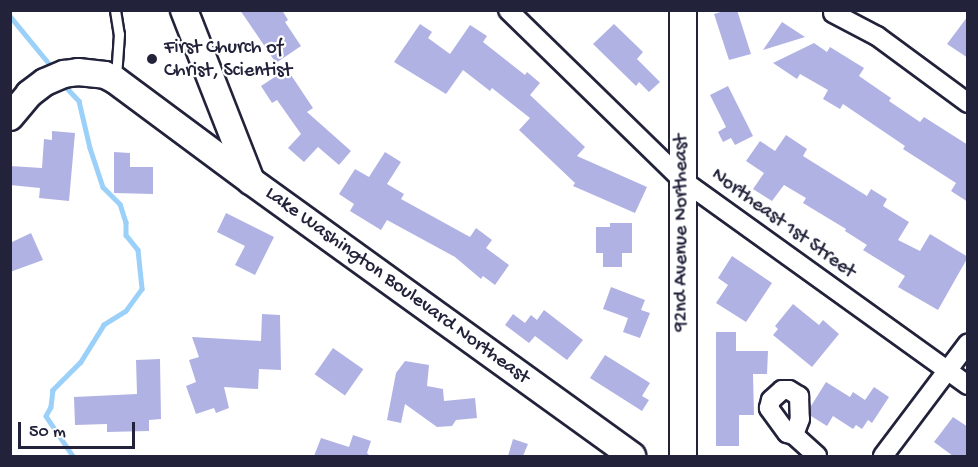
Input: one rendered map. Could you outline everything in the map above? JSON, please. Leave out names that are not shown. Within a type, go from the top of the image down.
[{"type":"main road","name":"Lake Washington Boulevard Northeast","points":[[184,10],[251,181],[632,456]]},
{"type":"main road","name":"92nd Avenue Northeast","points":[[683,10],[681,179],[683,456]]},
{"type":"main road","points":[[10,117],[29,94],[45,81],[64,74],[94,72],[115,80],[251,181]]},
{"type":"main road","points":[[205,148],[230,126]]},
{"type":"street","name":"Northeast 1st Street","points":[[508,10],[681,179],[968,385]]},
{"type":"street","points":[[833,13],[877,36],[968,103]]},
{"type":"street","points":[[883,456],[968,343]]},
{"type":"street","points":[[794,435],[817,456]]},
{"type":"lane","points":[[115,10],[119,34],[115,80]]},
{"type":"building","points":[[240,10],[282,10],[288,20],[285,22],[301,46],[276,63]]},
{"type":"building","points":[[737,10],[751,54],[729,60],[714,14]]},
{"type":"building","points":[[968,16],[968,58],[947,44]]},
{"type":"building","points":[[782,22],[805,37],[763,50]]},
{"type":"building","points":[[420,24],[432,32],[428,38],[450,54],[470,25],[487,36],[483,42],[525,75],[527,72],[540,83],[530,95],[585,147],[577,156],[647,187],[635,213],[573,186],[575,183],[519,130],[530,118],[492,88],[490,91],[463,70],[446,94],[394,62]]},
{"type":"building","points":[[614,24],[643,52],[637,59],[660,82],[649,92],[639,82],[636,86],[593,44]]},
{"type":"building","points":[[814,43],[827,52],[830,47],[864,68],[859,76],[891,98],[889,101],[920,122],[924,117],[968,145],[968,202],[951,191],[956,183],[903,149],[905,146],[843,104],[840,109],[823,99],[828,90],[800,74],[797,79],[773,63]]},
{"type":"building","points":[[287,69],[313,108],[307,112],[351,151],[339,165],[318,147],[304,162],[288,148],[301,134],[277,100],[272,103],[261,86]]},
{"type":"building","points":[[728,86],[753,136],[735,145],[731,138],[723,142],[718,132],[726,127],[710,95]]},
{"type":"building","points":[[52,131],[75,133],[69,201],[39,198],[40,188],[10,185],[10,166],[42,168],[44,139],[52,140]]},
{"type":"building","points":[[786,135],[807,149],[803,156],[867,196],[871,189],[887,199],[883,206],[909,222],[898,240],[920,251],[930,234],[968,257],[938,310],[898,287],[905,276],[863,250],[867,245],[845,231],[846,229],[803,203],[806,198],[784,185],[772,201],[753,189],[764,173],[746,161],[760,141],[775,151]]},
{"type":"building","points":[[114,152],[130,153],[130,167],[153,167],[153,194],[114,193]]},
{"type":"building","points":[[385,152],[401,162],[387,184],[404,194],[401,199],[470,237],[476,228],[492,240],[486,248],[509,265],[495,285],[483,276],[481,279],[455,257],[387,220],[381,230],[350,211],[354,204],[339,194],[355,169],[369,177]]},
{"type":"building","points":[[226,213],[274,237],[255,275],[235,265],[245,246],[217,232]]},
{"type":"building","points":[[610,223],[632,223],[632,253],[622,253],[622,267],[603,267],[603,253],[596,253],[596,227],[610,227]]},
{"type":"building","points":[[31,233],[43,260],[10,272],[10,243]]},
{"type":"building","points":[[732,256],[772,283],[746,322],[716,303],[728,285],[718,278]]},
{"type":"building","points":[[611,287],[645,300],[641,310],[650,313],[640,338],[623,332],[628,318],[603,309]]},
{"type":"building","points":[[793,304],[819,325],[823,320],[839,334],[812,367],[773,335],[778,329],[775,326]]},
{"type":"building","points":[[544,310],[583,340],[567,360],[535,336],[529,343],[505,325],[513,314],[525,323],[531,315],[537,320]]},
{"type":"building","points":[[262,314],[280,315],[281,370],[259,369],[258,389],[224,387],[229,408],[216,413],[214,408],[196,414],[186,386],[196,382],[189,360],[199,357],[192,337],[261,341]]},
{"type":"building","points":[[716,332],[736,332],[736,351],[768,351],[767,374],[753,374],[754,415],[739,415],[739,446],[716,446]]},
{"type":"building","points":[[333,348],[363,369],[345,395],[315,374]]},
{"type":"building","points":[[605,355],[650,383],[642,396],[649,400],[642,411],[590,378]]},
{"type":"building","points":[[160,359],[161,419],[149,420],[149,431],[107,432],[107,424],[75,425],[74,397],[137,394],[136,360]]},
{"type":"building","points":[[405,361],[429,365],[427,386],[443,389],[444,401],[475,398],[477,418],[456,420],[452,426],[437,427],[405,404],[401,423],[387,420],[396,373]]},
{"type":"building","points":[[826,382],[850,397],[853,392],[865,400],[874,387],[889,397],[872,423],[868,420],[862,429],[856,425],[853,429],[833,416],[827,426],[811,416],[811,406]]},
{"type":"building","points":[[953,417],[968,427],[968,456],[953,456],[934,442]]},
{"type":"building","points":[[353,435],[371,441],[367,453],[370,456],[314,456],[321,438],[349,447]]},
{"type":"building","points":[[513,439],[528,444],[523,456],[508,456]]},
{"type":"waterway","points":[[10,16],[51,66]]},
{"type":"waterway","points":[[67,88],[79,101],[90,148],[103,187],[120,204],[126,222],[126,235],[138,250],[142,289],[126,311],[104,325],[81,362],[53,390],[51,407],[46,416],[73,456]]},
{"type":"place","name":"First Church of Christ, Scientist","points":[[152,59]]}]
